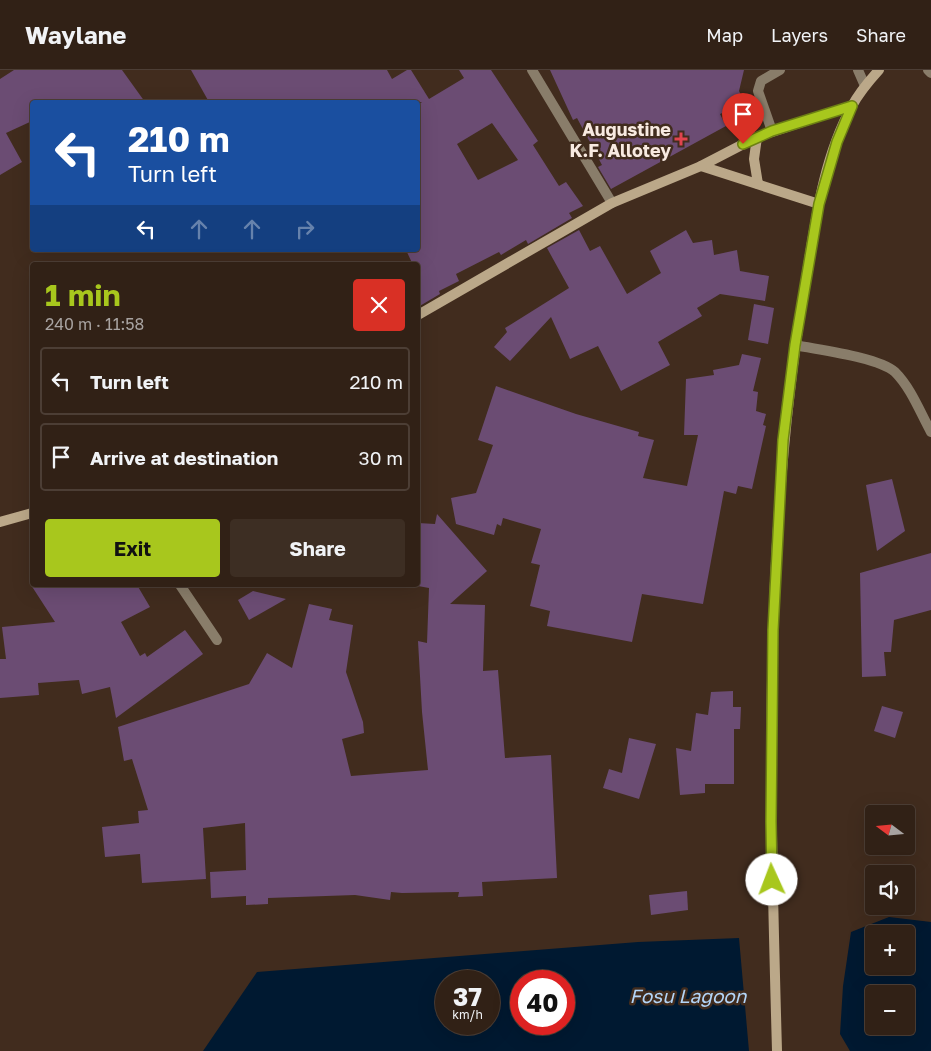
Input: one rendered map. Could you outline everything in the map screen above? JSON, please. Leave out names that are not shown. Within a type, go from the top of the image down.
[{"type":"street","points":[[532,70],[612,203]]},
{"type":"street","points":[[772,131],[758,91],[761,81],[780,70]]},
{"type":"street","points":[[858,70],[865,86]]},
{"type":"street","points":[[777,1051],[771,822],[773,630],[783,440],[795,345],[819,204],[837,142],[852,106],[865,86],[879,70]]},
{"type":"street","points":[[420,314],[612,203],[701,166],[757,137],[852,106]]},
{"type":"street","points":[[757,137],[754,159],[758,184]]},
{"type":"street","points":[[701,166],[819,204]]},
{"type":"street","points":[[795,345],[881,363],[894,371],[904,382],[931,432]]},
{"type":"street","points":[[0,522],[30,514]]},
{"type":"street","points":[[181,587],[216,640]]},
{"type":"water","points":[[889,917],[931,922],[931,1051],[850,1051],[840,1034],[843,986],[851,932],[865,926],[865,975],[915,975],[915,925],[869,925]]},
{"type":"water","name":"Fosu Lagoon","points":[[739,938],[749,1051],[203,1051],[257,972],[638,942]]},
{"type":"building","points":[[14,70],[122,70],[144,100],[30,100],[30,122],[6,133],[22,162],[0,175],[0,79]]},
{"type":"building","points":[[191,70],[387,70],[392,79],[407,70],[411,70],[429,99],[464,78],[459,70],[491,70],[538,141],[533,145],[559,186],[566,182],[583,206],[569,213],[572,218],[528,244],[526,240],[501,255],[499,252],[456,274],[459,281],[439,291],[440,294],[420,306],[420,262],[412,262],[407,252],[420,252],[420,104],[422,102],[420,100],[208,100]],"holes":[[[492,123],[518,160],[478,180],[457,144]]]},
{"type":"building","points":[[550,70],[744,70],[739,91],[745,103],[720,114],[726,126],[611,189],[598,167],[602,165],[577,118],[573,120]]},
{"type":"building","points":[[579,230],[590,251],[600,246],[627,294],[661,273],[650,251],[686,230],[693,243],[712,240],[714,255],[737,250],[740,271],[769,276],[765,301],[720,294],[697,308],[702,316],[658,342],[670,365],[621,391],[598,346],[570,359],[551,317],[510,361],[494,347],[507,332],[505,328],[569,288],[547,248]]},
{"type":"building","points":[[754,304],[774,308],[768,344],[748,340]]},
{"type":"building","points":[[742,354],[761,358],[753,391],[758,392],[756,411],[766,414],[763,425],[766,426],[752,489],[738,486],[736,494],[724,491],[703,604],[642,594],[632,642],[547,626],[550,611],[530,606],[540,565],[531,563],[541,529],[503,518],[501,526],[497,524],[494,535],[456,524],[451,498],[476,493],[493,445],[478,440],[496,386],[576,414],[639,432],[638,436],[654,440],[643,478],[687,486],[698,435],[684,435],[686,379],[714,375],[713,370],[739,365]]},
{"type":"building","points":[[892,479],[905,531],[877,551],[866,485]]},
{"type":"building","points":[[437,514],[487,571],[450,604],[485,605],[483,671],[498,670],[505,758],[551,755],[557,878],[482,882],[483,896],[458,897],[459,892],[391,892],[390,900],[355,895],[268,898],[268,904],[246,905],[246,896],[211,898],[210,872],[246,870],[245,823],[203,828],[206,879],[142,883],[140,854],[105,857],[102,827],[139,823],[138,811],[148,810],[132,759],[124,761],[118,727],[249,684],[267,653],[292,668],[309,604],[332,609],[329,620],[353,625],[346,672],[363,722],[364,733],[342,739],[351,776],[428,770],[418,641],[427,643],[429,588],[420,586],[420,523],[435,524]]},
{"type":"building","points":[[931,553],[931,610],[894,620],[891,652],[884,652],[886,676],[862,677],[860,573]]},
{"type":"building","points":[[32,587],[138,587],[150,607],[121,622],[140,656],[145,653],[147,657],[185,630],[203,654],[116,718],[110,687],[82,694],[79,680],[38,683],[39,695],[0,698],[0,659],[6,659],[2,627],[55,622]]},
{"type":"building","points":[[253,591],[286,599],[249,620],[238,600]]},
{"type":"building","points":[[733,691],[733,707],[741,707],[740,729],[734,729],[734,784],[705,784],[705,793],[680,795],[676,748],[691,751],[696,713],[708,715],[711,692]]},
{"type":"building","points":[[882,706],[903,712],[895,738],[874,731]]},
{"type":"building","points":[[629,738],[656,744],[639,799],[603,788],[609,769],[622,773]]},
{"type":"building","points":[[687,891],[688,910],[651,915],[649,895]]},
{"type":"place","name":"Augustine K.F. Allotey","points":[[681,139]]},
{"type":"route","points":[[743,144],[772,131],[852,106],[837,142],[819,204],[795,345],[783,440],[773,630],[772,880]]}]
